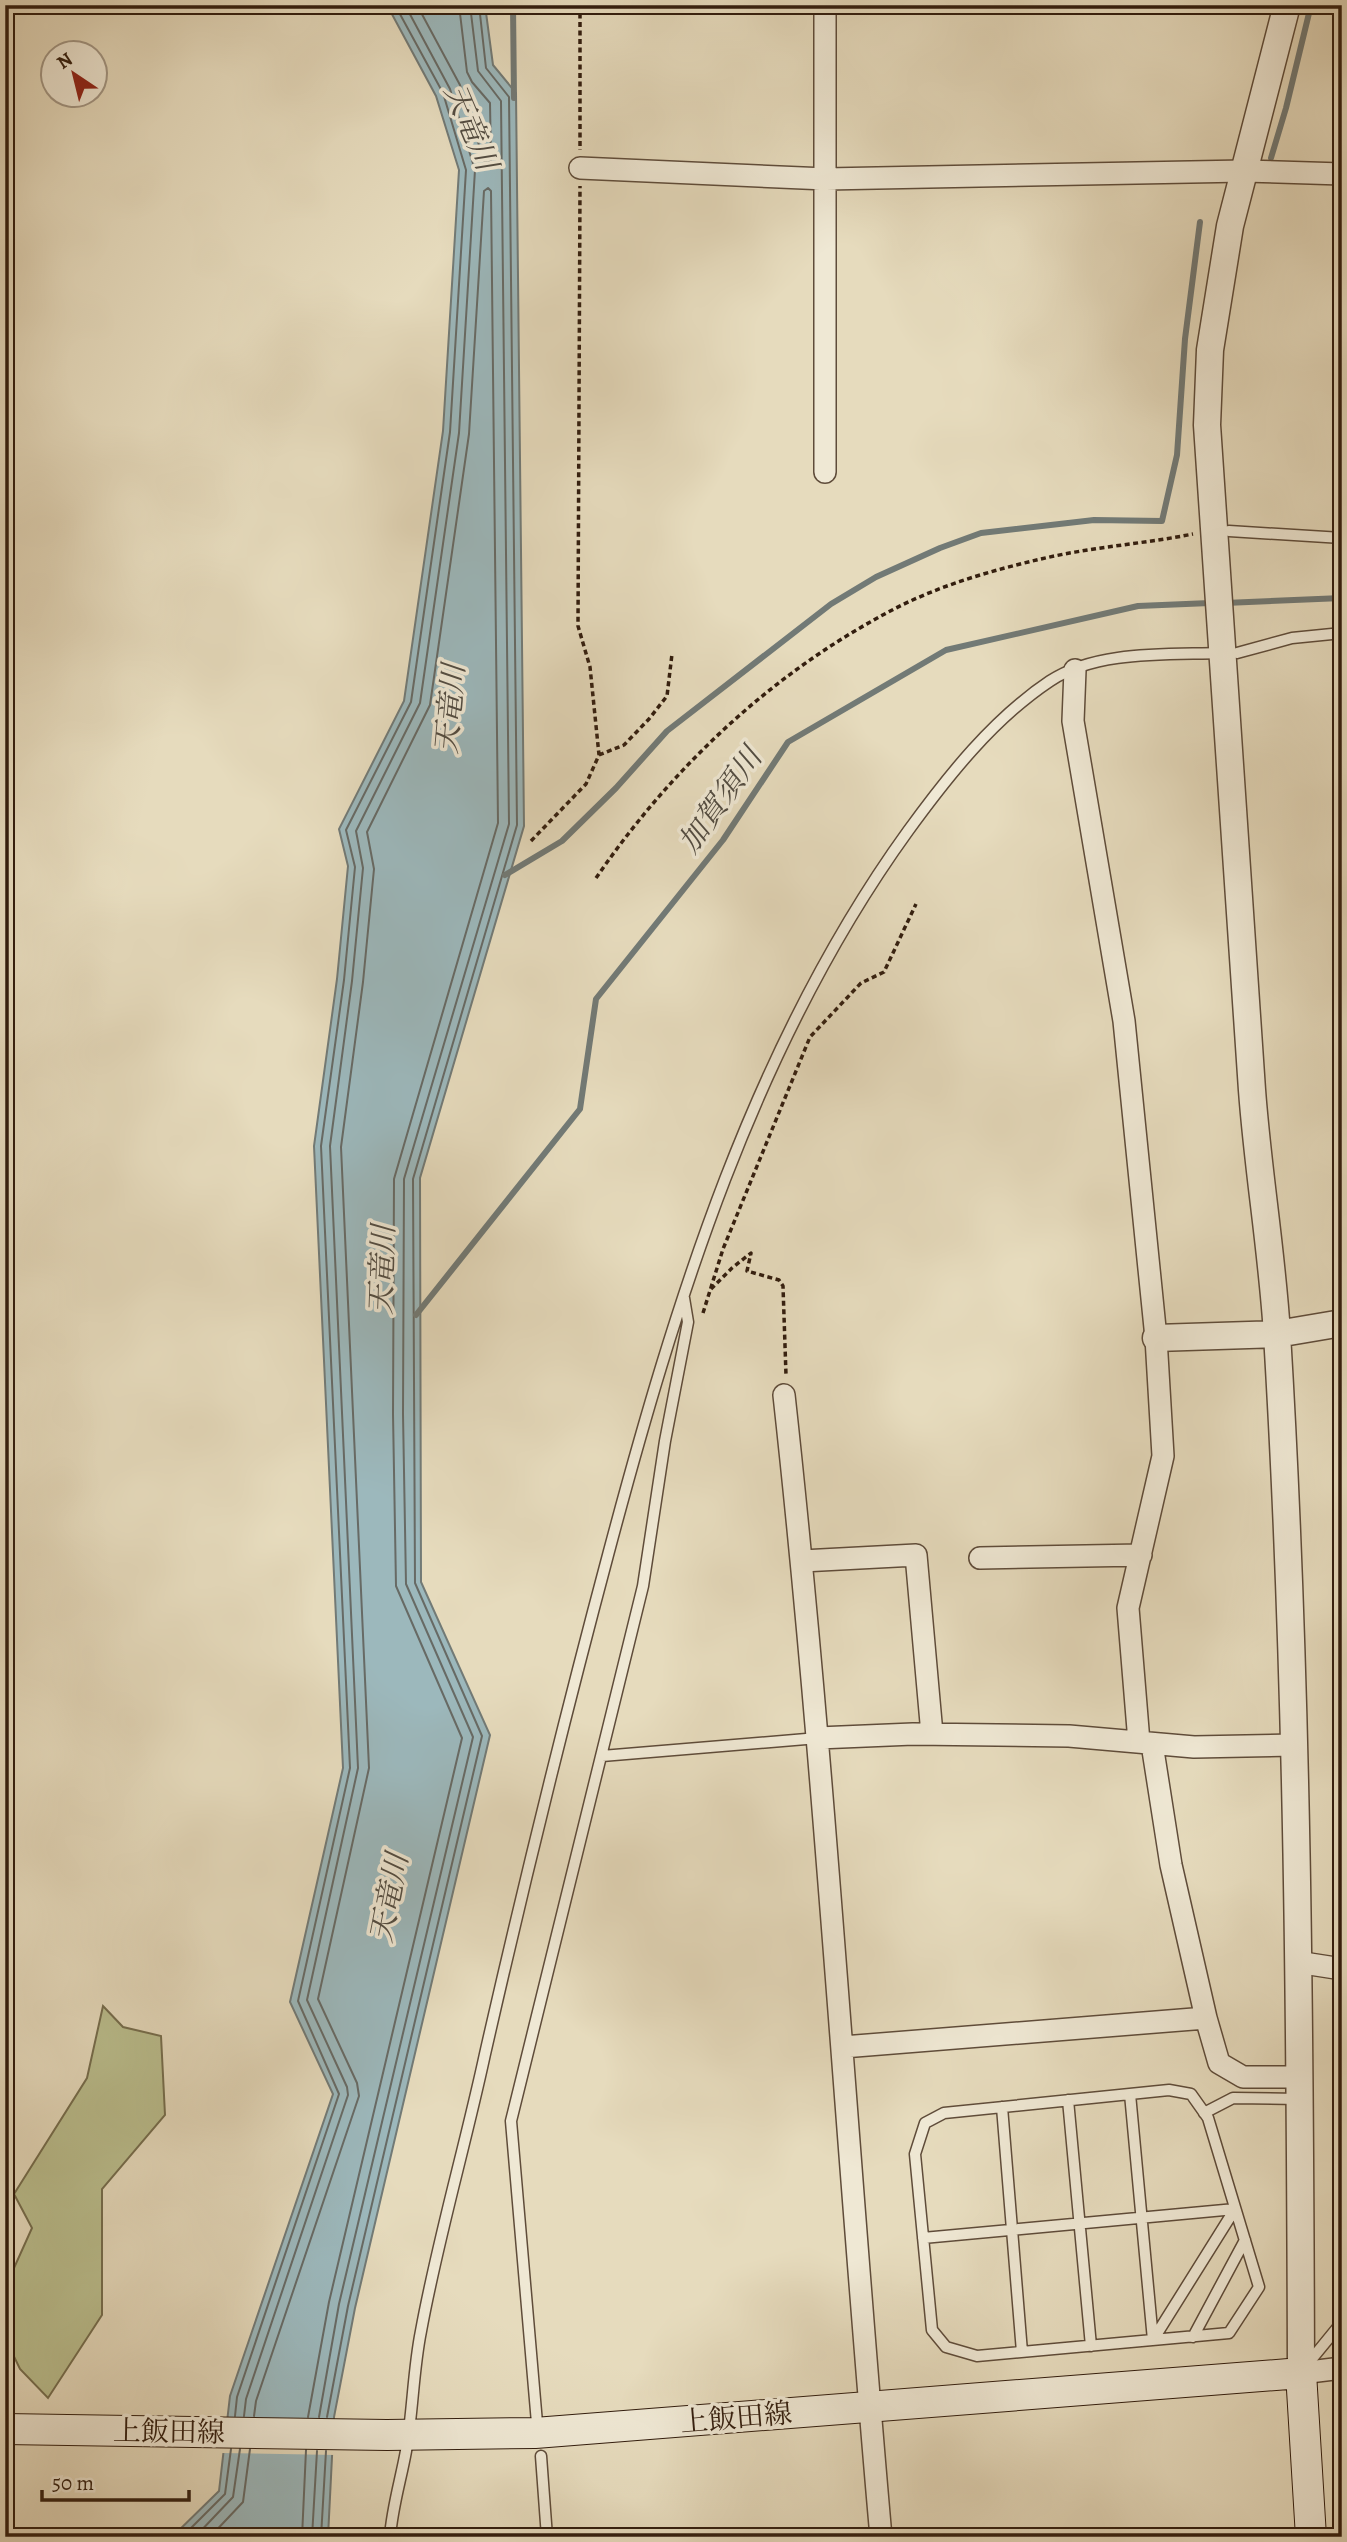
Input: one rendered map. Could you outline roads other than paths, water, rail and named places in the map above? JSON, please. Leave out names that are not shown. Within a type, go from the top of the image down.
[{"type":"main road","name":"上飯田線","points":[[5,2429],[398,2435],[576,2431],[1301,2373]]},
{"type":"main road","points":[[1301,2373],[1311,2537]]},
{"type":"street","points":[[825,5],[825,472]]},
{"type":"street","points":[[1287,5],[1230,226],[1210,350],[1207,425],[1214,534],[1227,649],[1252,1097],[1277,1334],[1289,1582],[1299,2088],[1301,2373],[1342,2368]]},
{"type":"street","points":[[580,167],[826,179],[1244,171],[1342,174]]},
{"type":"street","points":[[1075,670],[1073,721],[1124,1021],[1156,1338],[1163,1456],[1128,1608],[1145,1743],[1206,2018],[1219,2063],[1243,2077],[1299,2088]]},
{"type":"street","points":[[1156,1338],[1277,1334],[1342,1323]]},
{"type":"street","points":[[784,1395],[818,1738],[881,2537]]},
{"type":"street","points":[[802,1561],[916,1555],[932,1734]]},
{"type":"street","points":[[980,1558],[1141,1555]]},
{"type":"street","points":[[818,1738],[932,1734],[1069,1736],[1194,1747],[1293,1745]]},
{"type":"street","points":[[1297,1962],[1342,1969]]},
{"type":"street","points":[[843,2047],[1206,2018]]},
{"type":"lane","points":[[1214,534],[1342,538]]},
{"type":"lane","points":[[390,2537],[398,2435],[454,2177],[579,1662],[629,1476],[683,1296],[765,1086],[819,970],[880,870],[936,792],[972,751],[1022,702],[1056,678],[1111,659],[1227,649],[1342,633]]},
{"type":"lane","points":[[537,2423],[511,2121],[643,1586],[665,1441],[688,1322],[683,1296]]},
{"type":"lane","points":[[602,1756],[818,1738]]},
{"type":"lane","points":[[1205,2113],[1233,2098],[1299,2088]]},
{"type":"lane","points":[[1169,2090],[1191,2094],[1208,2118],[1259,2287],[1229,2333],[977,2356],[946,2347],[932,2330],[915,2154],[925,2123],[944,2113],[1130,2094],[1169,2090]]},
{"type":"lane","points":[[1130,2094],[1153,2340]]},
{"type":"lane","points":[[1068,2101],[1091,2346]]},
{"type":"lane","points":[[1002,2107],[1022,2352]]},
{"type":"lane","points":[[923,2238],[1235,2208]]},
{"type":"lane","points":[[1153,2340],[1235,2208]]},
{"type":"lane","points":[[1193,2337],[1245,2240]]},
{"type":"lane","points":[[1301,2373],[1342,2322]]},
{"type":"lane","points":[[541,2456],[547,2537]]},
{"type":"water","name":"天竜川","points":[[387,5],[485,5],[493,65],[516,93],[524,826],[420,1178],[421,1582],[490,1735],[355,2308],[334,2417],[328,2537],[172,2537],[219,2491],[230,2396],[333,2094],[290,2002],[343,1768],[314,1146],[337,979],[348,866],[339,829],[404,701],[443,431],[459,170],[436,96]]},
{"type":"waterway","points":[[513,5],[514,98]]},
{"type":"waterway","points":[[1271,158],[1311,5]]},
{"type":"waterway","points":[[505,875],[562,841],[616,788],[667,731],[831,604],[876,577],[981,533],[1094,520],[1162,521],[1177,455],[1185,339],[1200,222]]},
{"type":"waterway","name":"加賀須川","points":[[1225,603],[1342,598]]},
{"type":"waterway","name":"加賀須川","points":[[416,1315],[580,1109],[596,999],[723,840],[788,742],[946,650],[1138,606],[1210,603]]}]
